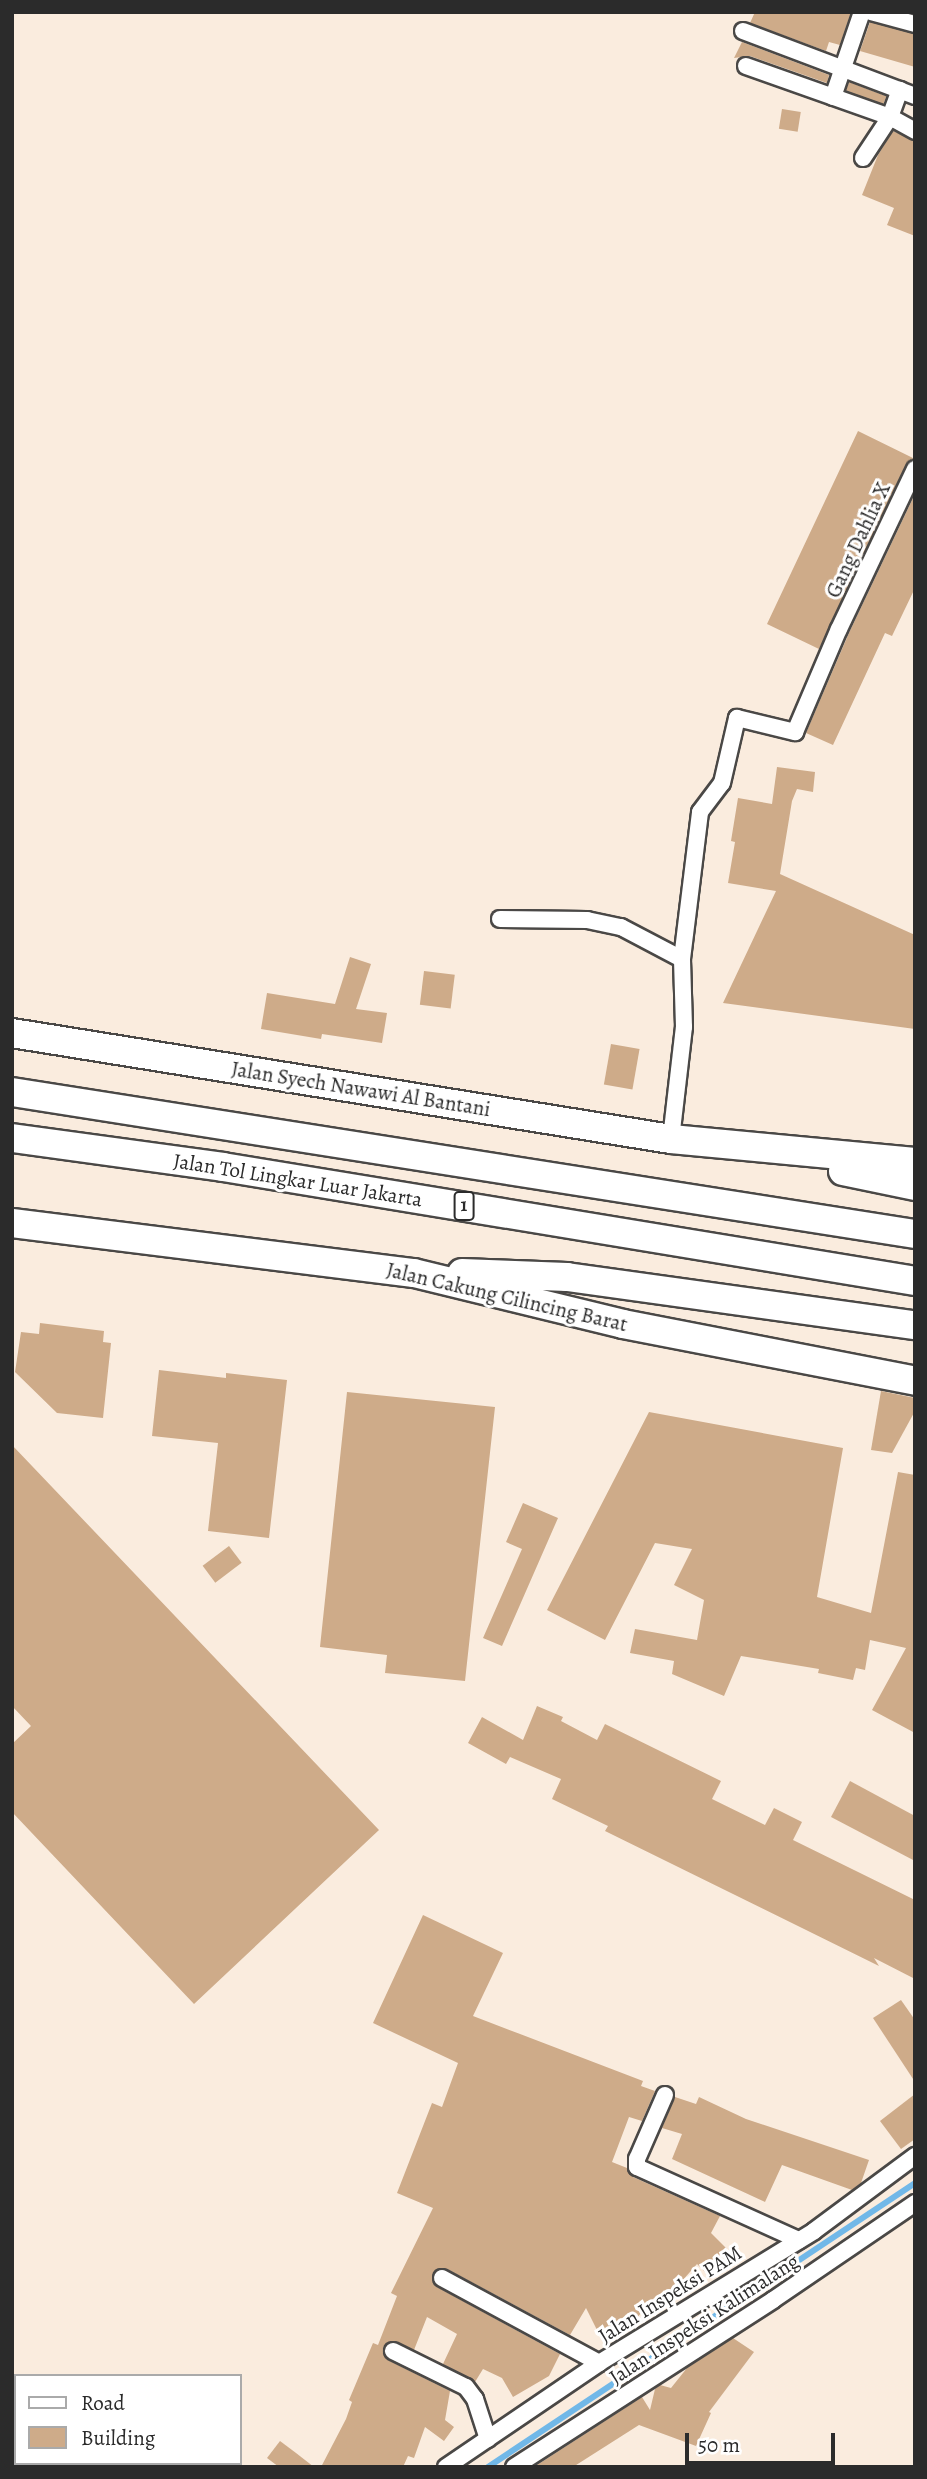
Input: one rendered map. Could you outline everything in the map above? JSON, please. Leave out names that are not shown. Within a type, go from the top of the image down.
[{"type":"highway","name":"Jalan Syech Nawawi Al Bantani","points":[[12,1033],[710,1144]]},
{"type":"highway","name":"Jalan Tol Lingkar Luar Jakarta","points":[[12,1092],[915,1234]]},
{"type":"highway","name":"Jalan Tol Lingkar Luar Jakarta","points":[[12,1138],[237,1169],[915,1281]]},
{"type":"highway","points":[[710,1144],[915,1162]]},
{"type":"highway","points":[[710,1144],[915,1186]]},
{"type":"highway","name":"Jalan Cakung Cilincing Barat","points":[[12,1223],[414,1273],[623,1324],[915,1381]]},
{"type":"highway","points":[[414,1273],[522,1273],[915,1325]]},
{"type":"street","points":[[833,97],[862,12]]},
{"type":"street","points":[[871,12],[915,24]]},
{"type":"street","points":[[744,31],[907,93],[863,158]]},
{"type":"street","points":[[746,66],[890,117],[915,131]]},
{"type":"street","name":"Gang Dahlia X","points":[[682,959],[700,812],[722,783],[737,718],[795,732],[839,629],[915,469]]},
{"type":"street","points":[[500,919],[587,920],[621,928],[682,959],[684,1027],[671,1139]]},
{"type":"street","points":[[665,2095],[637,2159],[637,2167],[799,2240]]},
{"type":"street","name":"Jalan Inspeksi PAM","points":[[446,2467],[599,2363],[799,2240],[915,2156]]},
{"type":"street","name":"Jalan Inspeksi Kalimalang","points":[[514,2467],[773,2300],[915,2203]]},
{"type":"street","points":[[442,2277],[599,2363]]},
{"type":"street","points":[[393,2351],[466,2387],[474,2399],[488,2439]]},
{"type":"building","points":[[755,12],[851,12],[840,45],[829,42],[826,51],[750,23]]},
{"type":"building","points":[[870,22],[915,34],[915,67],[860,51]]},
{"type":"building","points":[[742,42],[829,75],[827,83],[750,56],[734,58]]},
{"type":"building","points":[[849,82],[886,96],[883,105],[846,90]]},
{"type":"building","points":[[782,109],[801,112],[798,132],[779,129]]},
{"type":"building","points":[[893,131],[915,141],[915,236],[887,225],[894,208],[862,195],[878,155]]},
{"type":"building","points":[[858,431],[915,459],[906,465],[819,649],[767,624]]},
{"type":"building","points":[[915,494],[915,588],[892,636],[885,633],[833,745],[806,733],[849,633]]},
{"type":"building","points":[[777,767],[815,772],[813,792],[797,789],[792,801],[780,874],[915,935],[915,1029],[723,1003],[776,891],[728,883],[735,842],[731,841],[738,798],[772,804]]},
{"type":"building","points":[[350,957],[371,964],[356,1009],[387,1013],[382,1043],[322,1034],[321,1039],[261,1029],[267,993],[335,1004]]},
{"type":"building","points":[[424,971],[455,975],[451,1009],[420,1005]]},
{"type":"building","points":[[611,1044],[640,1049],[632,1089],[604,1084]]},
{"type":"building","points":[[40,1323],[104,1331],[103,1342],[111,1343],[103,1418],[57,1413],[15,1372],[21,1332],[39,1334]]},
{"type":"building","points":[[159,1370],[226,1378],[226,1373],[287,1380],[269,1538],[208,1531],[218,1443],[152,1436]]},
{"type":"building","points":[[881,1391],[915,1398],[915,1411],[892,1453],[871,1450]]},
{"type":"building","points":[[347,1392],[495,1407],[465,1681],[385,1673],[387,1655],[320,1647]]},
{"type":"building","points":[[649,1412],[843,1448],[817,1597],[871,1613],[898,1472],[915,1475],[915,1733],[872,1710],[906,1648],[870,1640],[865,1670],[856,1668],[853,1680],[818,1673],[819,1669],[741,1656],[724,1696],[672,1674],[674,1661],[630,1653],[635,1629],[697,1640],[704,1600],[674,1585],[692,1549],[655,1543],[605,1640],[547,1610]]},
{"type":"building","points":[[12,1445],[379,1830],[194,2004],[12,1812],[12,1744],[31,1726],[12,1706]]},
{"type":"building","points":[[523,1503],[558,1518],[502,1646],[483,1638],[522,1549],[506,1542]]},
{"type":"building","points":[[229,1546],[242,1563],[215,1583],[203,1566]]},
{"type":"building","points":[[537,1706],[563,1717],[561,1721],[597,1740],[605,1724],[721,1781],[712,1799],[765,1825],[774,1808],[802,1822],[793,1840],[915,1900],[915,1979],[874,1958],[879,1966],[605,1831],[608,1826],[552,1799],[561,1779],[510,1757],[506,1764],[468,1743],[482,1717],[523,1740]]},
{"type":"building","points":[[850,1781],[915,1816],[915,1861],[831,1817]]},
{"type":"building","points":[[423,1915],[503,1953],[473,2016],[643,2081],[641,2086],[655,2091],[642,2121],[629,2117],[612,2162],[627,2168],[633,2177],[720,2216],[711,2233],[727,2249],[705,2272],[697,2264],[661,2305],[654,2298],[630,2326],[627,2324],[601,2338],[586,2308],[570,2335],[447,2269],[437,2269],[432,2278],[437,2287],[560,2354],[549,2376],[513,2397],[502,2378],[483,2369],[475,2382],[443,2364],[457,2334],[427,2317],[414,2350],[392,2341],[384,2346],[383,2352],[388,2360],[450,2391],[445,2420],[454,2427],[444,2441],[425,2427],[414,2458],[408,2456],[403,2467],[321,2467],[346,2419],[352,2402],[349,2400],[373,2343],[378,2345],[397,2296],[391,2293],[433,2208],[397,2193],[432,2103],[442,2107],[458,2063],[373,2023]]},
{"type":"building","points":[[901,2000],[915,2020],[915,2082],[873,2018]]},
{"type":"building","points":[[915,2094],[915,2139],[901,2149],[880,2121]]},
{"type":"building","points":[[675,2097],[696,2104],[699,2097],[746,2119],[869,2160],[861,2183],[852,2190],[782,2165],[765,2202],[672,2159],[682,2134],[662,2128]]},
{"type":"building","points":[[733,2338],[754,2352],[709,2412],[711,2413],[696,2446],[639,2425],[573,2467],[534,2467],[642,2397],[650,2410],[655,2389],[660,2385],[671,2388],[687,2368]]},
{"type":"building","points":[[280,2441],[314,2467],[279,2467],[267,2458]]},
{"type":"waterway","points":[[488,2467],[915,2183]]}]
